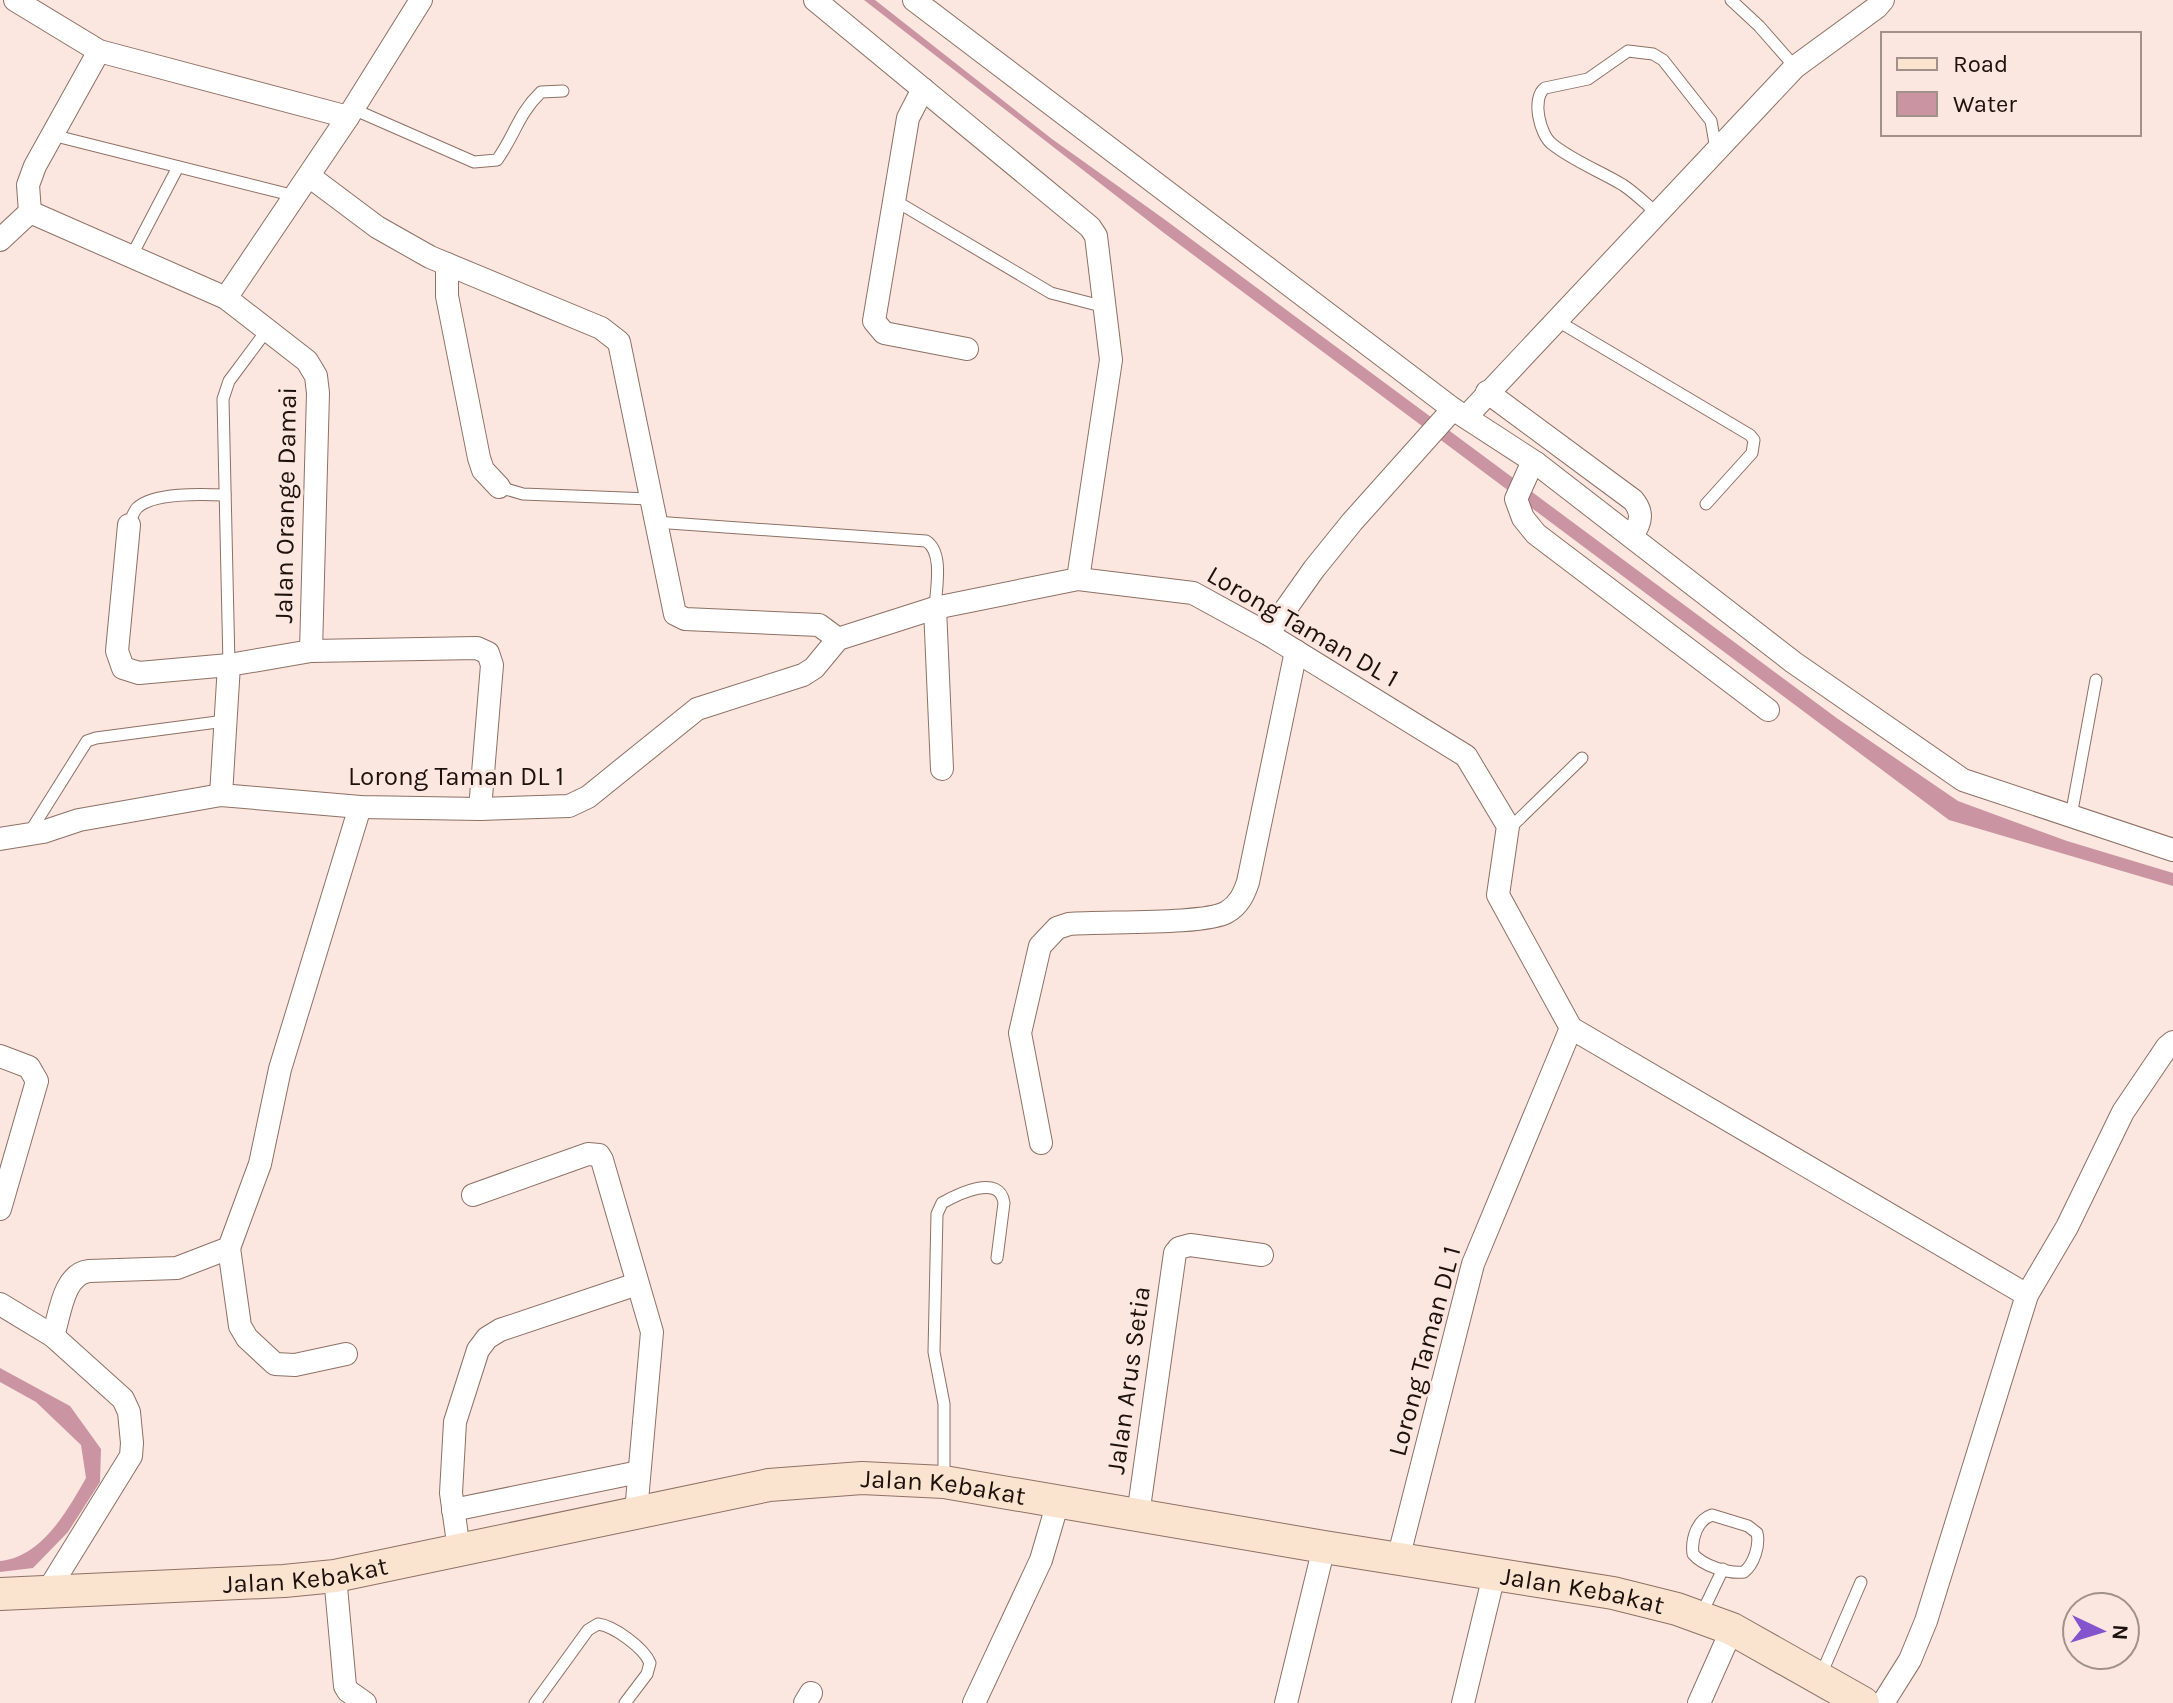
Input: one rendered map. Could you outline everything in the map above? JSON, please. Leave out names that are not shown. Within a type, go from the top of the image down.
[{"type":"street","points":[[15,0],[99,51],[351,113]]},
{"type":"street","points":[[815,0],[1093,231],[1097,241],[1111,363],[1078,579]]},
{"type":"street","points":[[914,0],[1455,415],[1561,483],[1793,662],[1963,780],[2173,850]]},
{"type":"street","points":[[1268,634],[1314,569],[1419,447],[1487,392],[1795,67],[1883,0]]},
{"type":"street","points":[[226,298],[351,113],[411,3]]},
{"type":"street","points":[[0,240],[30,212],[28,185],[35,166],[99,51]]},
{"type":"street","points":[[923,89],[908,118],[874,321],[884,333],[967,349]]},
{"type":"street","points":[[309,176],[377,227],[447,264],[601,328],[619,342],[672,609],[679,617],[819,625],[838,639]]},
{"type":"street","name":"Jalan Orange Damai","points":[[30,212],[226,298],[307,361],[318,384],[311,651],[229,665],[139,673],[123,668],[117,651],[129,525]]},
{"type":"street","points":[[447,264],[447,296],[479,458],[483,470],[499,487]]},
{"type":"street","points":[[1487,392],[1580,459],[1638,506],[1640,522],[1631,536]]},
{"type":"street","points":[[1561,483],[1580,459]]},
{"type":"street","points":[[1533,466],[1516,499],[1523,518],[1536,534],[1768,710]]},
{"type":"street","name":"Lorong Taman DL 1","points":[[0,839],[27,835],[79,820],[221,795],[360,807],[480,809],[576,804],[697,709],[803,675],[814,668],[838,639],[935,608],[1078,579],[1189,591],[1268,634],[1466,756],[1509,829]]},
{"type":"street","points":[[935,608],[942,769]]},
{"type":"street","points":[[311,651],[477,648],[488,653],[492,665],[480,809]]},
{"type":"street","points":[[1041,1143],[1020,1038],[1040,946],[1057,928],[1069,924],[1214,917],[1236,905],[1248,882],[1296,651]]},
{"type":"street","points":[[221,795],[229,665]]},
{"type":"street","points":[[346,1354],[295,1365],[275,1364],[247,1338],[240,1326],[229,1248],[260,1164],[280,1069],[360,807]]},
{"type":"street","points":[[1509,829],[1498,895],[1571,1028],[2027,1295]]},
{"type":"street","name":"Lorong Taman DL 1","points":[[1398,1559],[1473,1264],[1571,1028]]},
{"type":"street","points":[[1883,1703],[1910,1660],[1926,1621],[2027,1295],[2067,1227],[2123,1112],[2173,1042]]},
{"type":"street","points":[[0,1056],[29,1067],[37,1081],[0,1209]]},
{"type":"street","points":[[473,1195],[588,1154],[599,1155],[602,1160],[652,1332],[636,1512]]},
{"type":"street","name":"Jalan Arus Setia","points":[[1138,1515],[1175,1253],[1179,1248],[1190,1245],[1262,1255]]},
{"type":"street","points":[[53,1336],[69,1285],[82,1271],[177,1268],[229,1248]]},
{"type":"street","points":[[459,1550],[451,1489],[455,1422],[482,1344],[500,1330],[637,1284]]},
{"type":"street","points":[[0,1304],[53,1336],[123,1399],[129,1412],[131,1456],[47,1592]]},
{"type":"street","points":[[453,1510],[639,1472]]},
{"type":"street","name":"Jalan Kebakat","points":[[0,1594],[335,1576],[769,1485],[862,1478],[944,1482],[1613,1593],[1732,1629],[1863,1703]]},
{"type":"street","points":[[974,1703],[1041,1560],[1058,1502]]},
{"type":"street","points":[[1286,1703],[1324,1547]]},
{"type":"street","points":[[1463,1703],[1494,1575]]},
{"type":"street","points":[[335,1576],[345,1683],[354,1699]]},
{"type":"street","points":[[1699,1703],[1732,1629]]},
{"type":"lane","points":[[1731,0],[1795,67]]},
{"type":"lane","points":[[1657,213],[1627,187],[1551,143],[1541,125],[1540,92],[1545,88],[1588,79],[1628,51],[1653,54],[1663,60],[1711,121],[1716,150]]},
{"type":"lane","points":[[351,113],[474,162],[497,160],[509,143],[524,108],[541,92],[563,91]]},
{"type":"lane","points":[[52,135],[295,196]]},
{"type":"lane","points":[[132,255],[178,167]]},
{"type":"lane","points":[[894,200],[1051,293],[1105,307]]},
{"type":"lane","points":[[1556,320],[1750,435],[1754,440],[1752,453],[1706,504]]},
{"type":"lane","points":[[229,665],[224,393],[232,376],[267,330]]},
{"type":"lane","points":[[499,487],[523,494],[650,499]]},
{"type":"lane","points":[[129,525],[136,509],[148,502],[190,494],[225,495]]},
{"type":"lane","points":[[654,522],[926,541],[932,545],[936,555],[935,608]]},
{"type":"lane","points":[[2071,816],[2096,680]]},
{"type":"lane","points":[[27,835],[87,741],[225,721]]},
{"type":"lane","points":[[1509,829],[1582,758]]},
{"type":"lane","points":[[944,1482],[944,1404],[934,1352],[937,1214],[942,1203],[984,1187],[998,1189],[1004,1203],[997,1258]]},
{"type":"lane","points":[[1706,1516],[1748,1526],[1758,1539],[1749,1568],[1738,1573],[1723,1569],[1697,1559],[1692,1549],[1699,1525],[1706,1516]]},
{"type":"lane","points":[[1700,1617],[1723,1569]]},
{"type":"lane","points":[[1820,1678],[1861,1582]]},
{"type":"lane","points":[[535,1703],[588,1630],[598,1624],[609,1627],[644,1653],[650,1663],[647,1674],[625,1703]]},
{"type":"water","points":[[864,0],[875,0],[1052,139],[1838,719],[1958,801],[2067,841],[2173,873],[2173,886],[1949,820],[1164,233]]},
{"type":"water","points":[[0,1368],[70,1406],[101,1449],[100,1482],[68,1532],[33,1568],[0,1572],[0,1561],[28,1551],[52,1530],[86,1478],[81,1445],[36,1402],[0,1382]]}]
